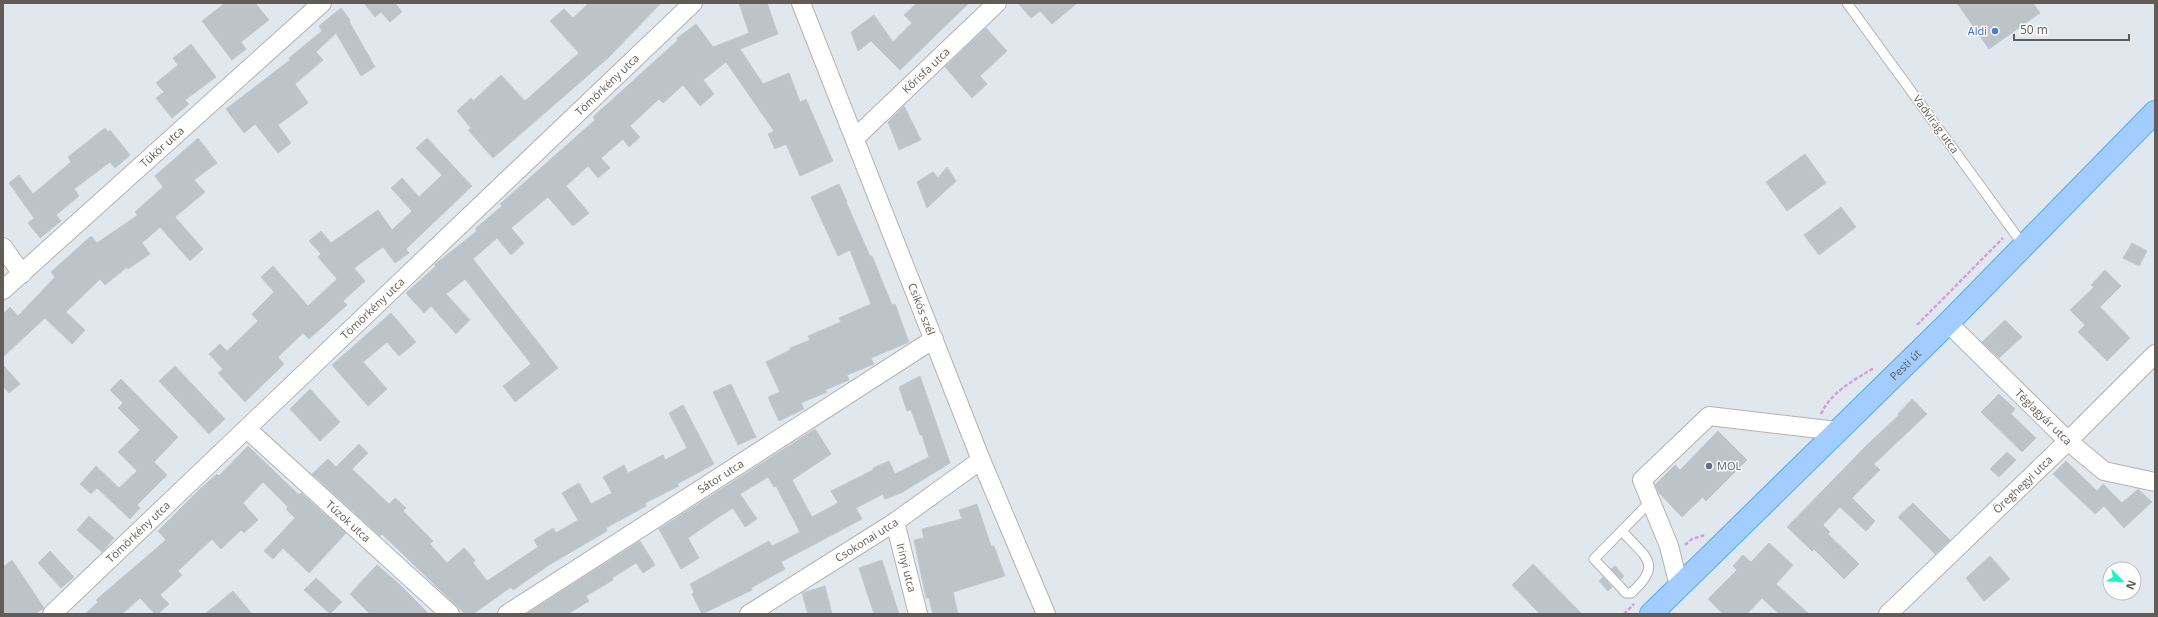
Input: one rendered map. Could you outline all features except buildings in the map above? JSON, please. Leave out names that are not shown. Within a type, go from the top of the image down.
[{"type":"main road","name":"Pesti út","points":[[1651,614],[1948,323],[2155,112]]},
{"type":"street","name":"Tükör utca","points":[[3,290],[322,3]]},
{"type":"street","name":"Tömörkény utca","points":[[52,614],[693,3]]},
{"type":"street","name":"Csikós szél","points":[[801,3],[981,460],[1046,614]]},
{"type":"street","name":"Kőrisfa utca","points":[[855,138],[997,3]]},
{"type":"street","points":[[3,248],[22,274]]},
{"type":"street","name":"Téglagyár utca","points":[[1948,323],[2068,441],[2104,471],[2155,482]]},
{"type":"street","name":"Sátor utca","points":[[508,614],[934,339]]},
{"type":"street","name":"Öreghegyi utca","points":[[1888,614],[2068,441],[2155,354]]},
{"type":"street","points":[[1679,586],[1669,546],[1642,480],[1709,416],[1837,431]]},
{"type":"street","name":"Túzok utca","points":[[247,429],[450,614]]},
{"type":"street","name":"Csokonai utca","points":[[751,613],[895,522],[981,460]]},
{"type":"street","name":"Irinyi utca","points":[[895,522],[918,614]]},
{"type":"lane","name":"Vadvirág utca","points":[[1848,3],[2024,246]]},
{"type":"lane","points":[[1622,531],[1648,560],[1650,567],[1645,580],[1631,593],[1626,593],[1594,559],[1651,501]]},
{"type":"place","name":"Aldi","points":[[1995,31]]},
{"type":"place","name":"MOL","points":[[1709,466]]}]
